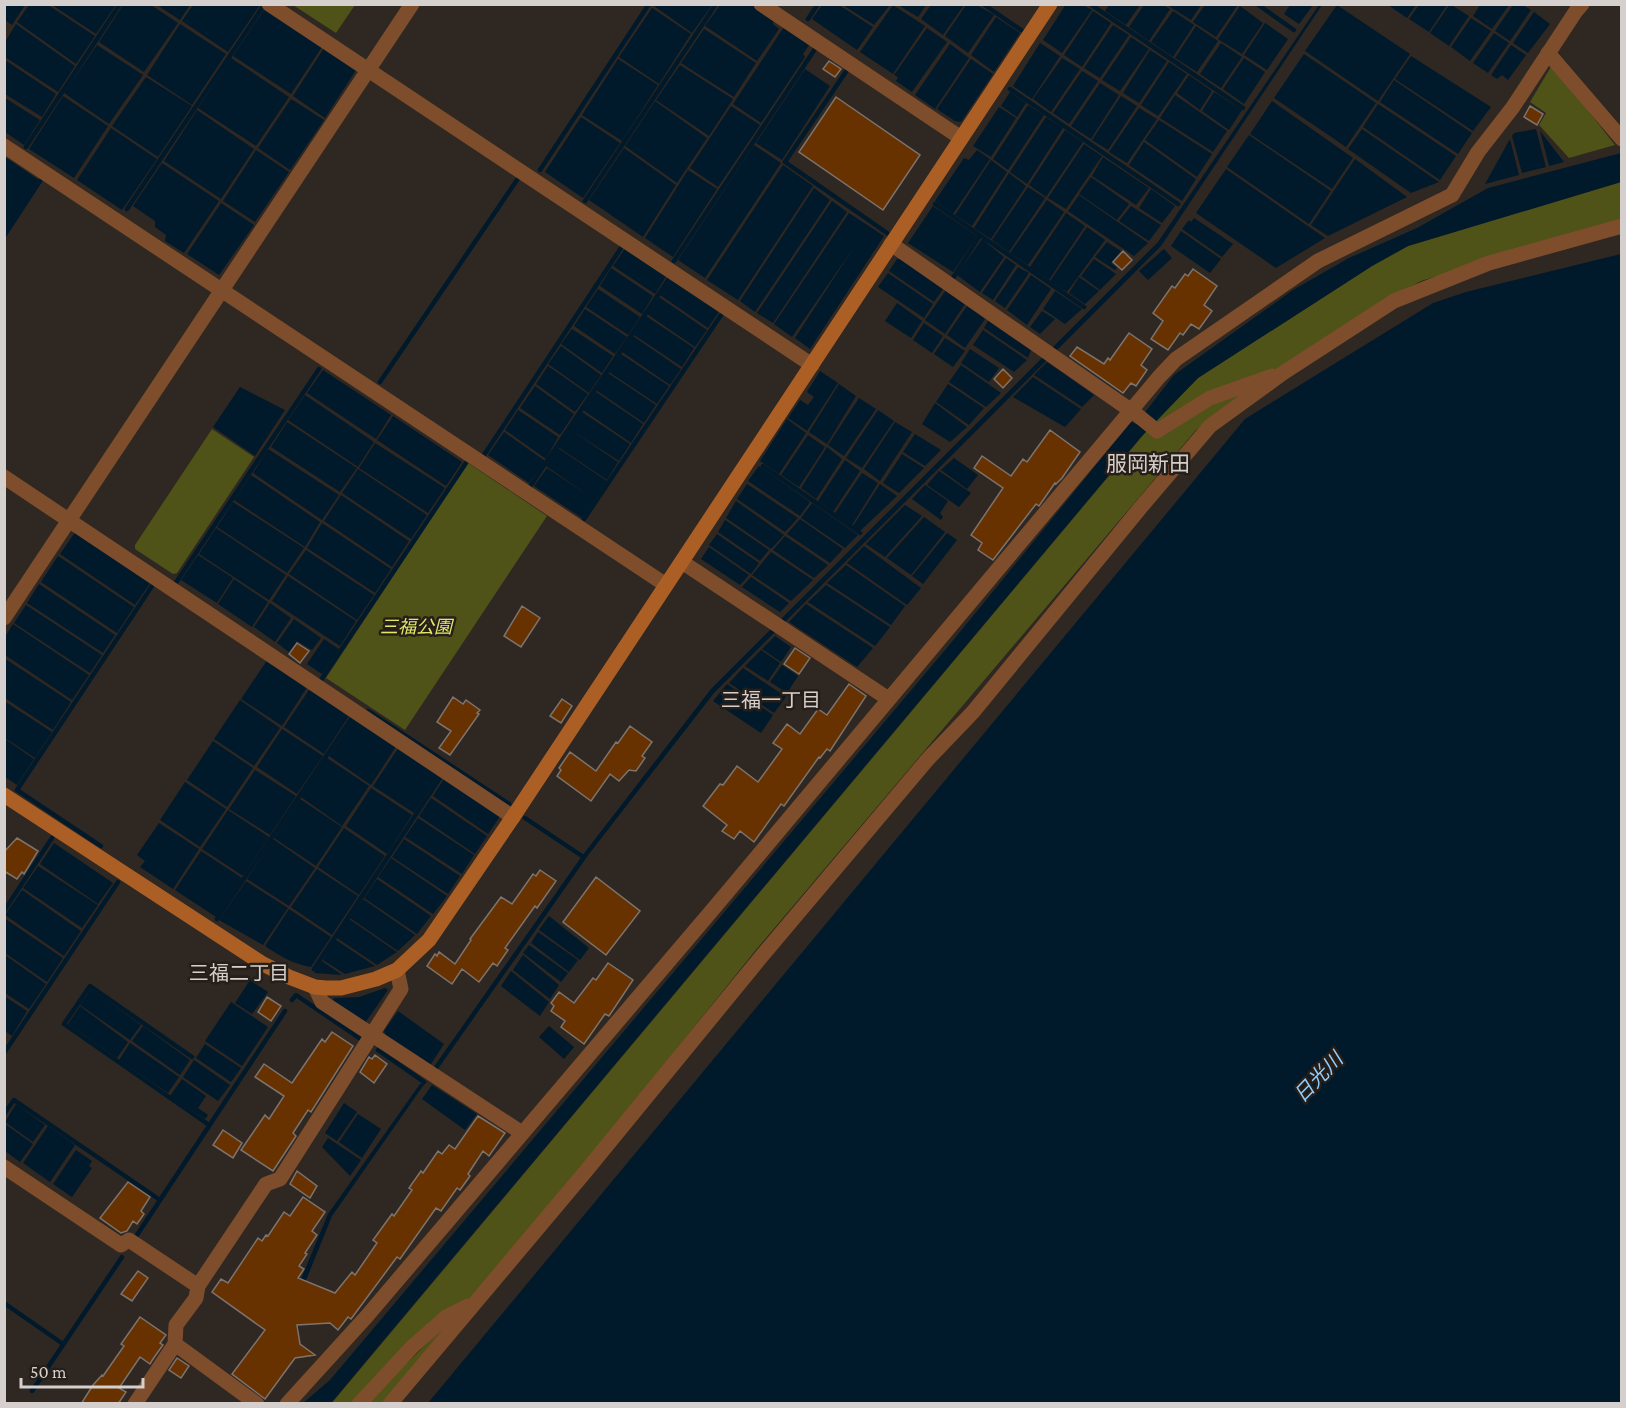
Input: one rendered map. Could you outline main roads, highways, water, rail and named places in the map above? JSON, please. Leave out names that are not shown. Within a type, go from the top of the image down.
[{"type":"water","points":[[113,4],[115,6],[96,34],[52,5]]},
{"type":"water","points":[[190,4],[180,20],[157,5]]},
{"type":"water","points":[[655,4],[712,5],[692,33],[654,6]]},
{"type":"water","points":[[752,4],[774,19],[773,24],[779,29],[757,61],[705,26],[720,5]]},
{"type":"water","points":[[890,4],[874,25],[843,5]]},
{"type":"water","points":[[926,4],[918,17],[898,5]]},
{"type":"water","points":[[1066,4],[1083,5],[1092,10],[1062,53],[1043,40]]},
{"type":"water","points":[[1450,4],[1469,16],[1449,46],[1430,33]]},
{"type":"water","points":[[4,5],[25,5],[12,25],[5,20]]},
{"type":"water","points":[[29,5],[48,5],[95,36],[76,64],[17,22]]},
{"type":"water","points":[[123,5],[151,5],[178,23],[144,72],[99,42]]},
{"type":"water","points":[[193,5],[260,5],[228,52],[182,21]]},
{"type":"water","points":[[822,5],[839,5],[873,27],[857,50],[812,19]]},
{"type":"water","points":[[893,5],[925,26],[893,74],[860,52]]},
{"type":"water","points":[[931,5],[964,5],[943,35],[921,19]]},
{"type":"water","points":[[966,5],[977,5],[994,15],[968,53],[945,36]]},
{"type":"water","points":[[1109,5],[1140,5],[1126,25],[1105,11]]},
{"type":"water","points":[[1144,5],[1163,5],[1170,9],[1149,41],[1129,27]]},
{"type":"water","points":[[1167,5],[1201,5],[1191,20]]},
{"type":"water","points":[[1205,5],[1237,6],[1216,37],[1193,22]]},
{"type":"water","points":[[1290,5],[1313,5],[1299,24],[1284,14]]},
{"type":"water","points":[[1319,5],[1322,5],[1161,246],[714,693],[589,854],[435,1073],[431,1071],[582,856],[711,689],[1158,242]]},
{"type":"water","points":[[1337,5],[1410,54],[1378,101],[1305,51]]},
{"type":"water","points":[[1388,5],[1416,5],[1407,18]]},
{"type":"water","points":[[1419,5],[1447,5],[1429,32],[1409,19]]},
{"type":"water","points":[[1480,5],[1509,5],[1492,29],[1473,16]]},
{"type":"water","points":[[1513,5],[1523,5],[1531,10],[1510,41],[1495,31]]},
{"type":"water","points":[[1240,6],[1263,23],[1242,54],[1218,39]]},
{"type":"water","points":[[266,7],[322,47],[291,94],[233,56]]},
{"type":"water","points":[[652,8],[691,34],[659,84],[619,57]]},
{"type":"water","points":[[1093,11],[1111,23],[1082,67],[1064,55]]},
{"type":"water","points":[[1173,11],[1194,25],[1173,57],[1151,42]]},
{"type":"water","points":[[1534,12],[1550,24],[1528,53],[1513,43]]},
{"type":"water","points":[[996,17],[1020,33],[994,72],[971,55]]},
{"type":"water","points":[[1471,18],[1491,31],[1470,61],[1451,47]]},
{"type":"water","points":[[1265,23],[1288,39],[1267,70],[1244,55]]},
{"type":"water","points":[[16,24],[75,66],[58,92],[5,57],[5,42]]},
{"type":"water","points":[[180,24],[226,54],[192,105],[147,75]]},
{"type":"water","points":[[1113,25],[1129,35],[1100,78],[1084,68]]},
{"type":"water","points":[[1196,26],[1218,41],[1197,72],[1175,58]]},
{"type":"water","points":[[784,27],[809,45],[803,54],[805,57],[761,123],[733,104]]},
{"type":"water","points":[[927,28],[947,42],[912,92],[896,81],[898,77],[894,75]]},
{"type":"water","points":[[704,29],[756,63],[734,97],[681,63]]},
{"type":"water","points":[[1494,33],[1509,43],[1488,73],[1473,63]]},
{"type":"water","points":[[1131,37],[1149,49],[1120,91],[1102,80]]},
{"type":"water","points":[[1040,43],[1060,56],[1032,99],[1013,86]]},
{"type":"water","points":[[1221,43],[1242,57],[1221,88],[1200,74]]},
{"type":"water","points":[[950,44],[969,58],[935,109],[915,95]]},
{"type":"water","points":[[97,45],[143,75],[109,124],[64,93]]},
{"type":"water","points":[[1511,45],[1526,55],[1508,80],[1502,75],[1497,79],[1491,75]]},
{"type":"water","points":[[324,48],[356,70],[325,118],[293,96]]},
{"type":"water","points":[[1150,50],[1167,61],[1139,103],[1123,93]]},
{"type":"water","points":[[1304,54],[1376,103],[1346,147],[1274,98]]},
{"type":"water","points":[[1411,56],[1491,107],[1473,131],[1395,79]]},
{"type":"water","points":[[231,58],[289,97],[256,146],[198,108]]},
{"type":"water","points":[[1062,58],[1080,69],[1051,112],[1033,99]]},
{"type":"water","points":[[1244,58],[1265,72],[1244,104],[1223,89]]},
{"type":"water","points":[[618,59],[658,85],[622,141],[582,115]]},
{"type":"water","points":[[971,59],[993,74],[961,122],[955,121],[937,109]]},
{"type":"water","points":[[5,60],[56,94],[42,117],[5,94]]},
{"type":"water","points":[[1169,62],[1187,74],[1158,116],[1141,105]]},
{"type":"water","points":[[680,65],[733,99],[709,136],[656,100]]},
{"type":"water","points":[[805,69],[830,86],[782,160],[756,143]]},
{"type":"water","points":[[1082,71],[1098,81],[1069,124],[1053,113]]},
{"type":"water","points":[[1189,75],[1212,91],[1200,110],[1177,93]]},
{"type":"water","points":[[146,77],[192,106],[158,157],[112,126]]},
{"type":"water","points":[[1394,80],[1472,133],[1458,154],[1380,102]]},
{"type":"water","points":[[1100,83],[1119,95],[1091,139],[1071,126]]},
{"type":"water","points":[[1010,92],[1026,103],[1017,117],[1001,106]]},
{"type":"water","points":[[1214,92],[1242,110],[1229,130],[1202,111]]},
{"type":"water","points":[[1175,95],[1227,131],[1213,152],[1160,118]]},
{"type":"water","points":[[63,96],[108,126],[74,178],[29,149]]},
{"type":"water","points":[[1121,96],[1137,106],[1108,150],[1092,140]]},
{"type":"water","points":[[5,98],[40,120],[24,145],[5,132]]},
{"type":"water","points":[[291,99],[324,120],[290,170],[258,148]]},
{"type":"water","points":[[655,101],[707,138],[677,183],[625,146]]},
{"type":"water","points":[[1272,101],[1353,158],[1332,189],[1250,134]]},
{"type":"water","points":[[1378,104],[1456,156],[1440,180],[1363,127]]},
{"type":"water","points":[[1028,105],[1044,115],[1008,170],[993,159]]},
{"type":"water","points":[[731,106],[760,125],[718,187],[690,168]]},
{"type":"water","points":[[999,107],[1016,118],[991,157],[973,146]]},
{"type":"water","points":[[1139,108],[1157,119],[1127,163],[1109,152]]},
{"type":"water","points":[[197,110],[254,149],[221,199],[164,161]]},
{"type":"water","points":[[581,117],[620,143],[583,198],[545,172]]},
{"type":"water","points":[[1046,117],[1063,128],[1027,184],[1010,172]]},
{"type":"water","points":[[1159,120],[1212,154],[1197,177],[1145,140]]},
{"type":"water","points":[[111,128],[157,159],[122,210],[77,180]]},
{"type":"water","points":[[1362,129],[1439,182],[1411,193],[1348,149]]},
{"type":"water","points":[[1536,129],[1546,167],[1522,173],[1512,136],[1514,133]]},
{"type":"water","points":[[1065,130],[1083,142],[1046,197],[1029,185]]},
{"type":"water","points":[[1540,131],[1564,162],[1549,166]]},
{"type":"water","points":[[1249,135],[1331,191],[1309,224],[1227,167]]},
{"type":"water","points":[[1510,139],[1519,175],[1485,184]]},
{"type":"water","points":[[1144,142],[1196,179],[1182,201],[1129,165]]},
{"type":"water","points":[[1084,144],[1102,156],[1066,209],[1048,198]]},
{"type":"water","points":[[754,145],[781,163],[705,278],[678,260]]},
{"type":"water","points":[[624,148],[676,185],[643,237],[589,200]]},
{"type":"water","points":[[256,150],[289,172],[255,222],[223,201]]},
{"type":"water","points":[[977,150],[990,159],[953,214],[935,201],[964,158],[969,160]]},
{"type":"water","points":[[1621,153],[1621,182],[1408,246],[1372,266],[1198,378],[1141,437],[331,1403],[302,1404],[330,1380],[951,643],[1131,422],[1136,424],[1174,375],[1293,290],[1349,258],[1417,228],[1488,188]]},
{"type":"water","points":[[5,157],[39,180],[5,231]]},
{"type":"water","points":[[1103,157],[1149,188],[1136,205],[1092,176]]},
{"type":"water","points":[[1355,159],[1407,197],[1328,236],[1311,225]]},
{"type":"water","points":[[991,160],[1007,172],[972,226],[955,215]]},
{"type":"water","points":[[162,163],[219,201],[184,253],[165,241],[166,235],[155,227],[155,221],[133,206]]},
{"type":"water","points":[[783,165],[813,186],[738,300],[707,280]]},
{"type":"water","points":[[1226,169],[1325,238],[1276,268],[1196,213]]},
{"type":"water","points":[[688,170],[717,189],[673,257],[645,238]]},
{"type":"water","points":[[1009,173],[1026,186],[991,239],[974,228]]},
{"type":"water","points":[[1091,177],[1129,204],[1117,220],[1079,194]]},
{"type":"water","points":[[1028,187],[1045,198],[1009,252],[992,240]]},
{"type":"water","points":[[814,188],[830,200],[755,312],[740,301]]},
{"type":"water","points":[[1151,189],[1175,206],[1162,223],[1139,208]]},
{"type":"water","points":[[1079,195],[1148,243],[1134,256],[1068,211]]},
{"type":"water","points":[[1047,200],[1064,212],[1028,265],[1010,253]]},
{"type":"water","points":[[832,201],[847,212],[773,323],[757,313]]},
{"type":"water","points":[[221,203],[254,225],[219,275],[187,254]]},
{"type":"water","points":[[933,206],[977,236],[953,272],[908,243]]},
{"type":"water","points":[[1131,206],[1161,225],[1149,241],[1119,221]]},
{"type":"water","points":[[849,213],[884,236],[810,349],[795,338],[854,247],[792,337],[774,324]]},
{"type":"water","points":[[1066,213],[1085,226],[1049,280],[1030,267]]},
{"type":"water","points":[[1194,218],[1233,244],[1222,257],[1182,229],[1189,220],[1191,222]]},
{"type":"water","points":[[1087,227],[1105,240],[1067,292],[1050,281]]},
{"type":"water","points":[[1181,231],[1221,259],[1210,273],[1171,246]]},
{"type":"water","points":[[982,239],[1004,257],[980,292],[957,275]]},
{"type":"water","points":[[1107,242],[1121,251],[1111,263],[1117,268],[1115,270],[1095,257]]},
{"type":"water","points":[[626,247],[667,275],[655,294],[613,266]]},
{"type":"water","points":[[1164,249],[1172,258],[1148,280],[1139,271]]},
{"type":"water","name":"日光川","points":[[1621,254],[1621,1403],[428,1403],[1245,419],[1433,303],[1466,292]]},
{"type":"water","points":[[1006,258],[1016,265],[993,300],[982,293]]},
{"type":"water","points":[[897,259],[901,259],[943,289],[934,302],[889,271]]},
{"type":"water","points":[[1094,259],[1116,274],[1100,290],[1081,276]]},
{"type":"water","points":[[1018,267],[1029,273],[1005,308],[995,301]]},
{"type":"water","points":[[611,268],[653,296],[642,314],[600,286]]},
{"type":"water","points":[[888,273],[933,304],[924,318],[878,287]]},
{"type":"water","points":[[1031,275],[1051,289],[1027,325],[1007,310]]},
{"type":"water","points":[[1079,277],[1099,291],[1085,304],[1069,293]]},
{"type":"water","points":[[672,278],[720,310],[708,328],[660,295]]},
{"type":"water","points":[[598,289],[640,317],[628,335],[586,307]]},
{"type":"water","points":[[946,290],[965,304],[945,334],[925,320]]},
{"type":"water","points":[[1055,291],[1082,309],[1065,324],[1043,309]]},
{"type":"water","points":[[659,297],[707,330],[695,347],[647,314]]},
{"type":"water","points":[[897,303],[922,321],[911,338],[885,321]]},
{"type":"water","points":[[967,306],[985,319],[965,348],[947,335]]},
{"type":"water","points":[[585,309],[627,337],[615,354],[574,326]]},
{"type":"water","points":[[1042,311],[1055,319],[1040,334],[1030,327]]},
{"type":"water","points":[[646,316],[694,348],[682,367],[634,335]]},
{"type":"water","points":[[988,321],[1031,350],[1028,358],[984,328]]},
{"type":"water","points":[[924,323],[943,336],[932,353],[913,340]]},
{"type":"water","points":[[572,329],[613,356],[602,373],[561,344]]},
{"type":"water","points":[[983,330],[1027,360],[1014,372],[973,345]]},
{"type":"water","points":[[633,336],[681,369],[670,385],[622,352]]},
{"type":"water","points":[[945,338],[965,351],[953,367],[934,354]]},
{"type":"water","points":[[561,346],[601,375],[589,393],[548,364]]},
{"type":"water","points":[[970,349],[999,368],[989,382],[961,363]]},
{"type":"water","points":[[621,354],[669,386],[657,404],[609,372]]},
{"type":"water","points":[[1047,362],[1094,395],[1082,407],[1034,375]]},
{"type":"water","points":[[961,365],[1001,393],[986,407],[949,382]]},
{"type":"water","points":[[548,366],[588,394],[575,412],[536,384]]},
{"type":"water","points":[[323,370],[391,415],[376,439],[307,393]]},
{"type":"water","points":[[820,371],[838,383],[807,431],[788,418],[800,400],[808,405],[814,397],[807,392]]},
{"type":"water","points":[[608,373],[656,405],[644,423],[596,390]]},
{"type":"water","points":[[1033,377],[1081,409],[1065,427],[1013,397]]},
{"type":"water","points":[[839,384],[856,396],[827,444],[809,432]]},
{"type":"water","points":[[948,384],[984,408],[969,425],[936,402]]},
{"type":"water","points":[[535,386],[574,414],[560,435],[520,408]]},
{"type":"water","points":[[240,387],[285,410],[255,456],[213,427]]},
{"type":"water","points":[[596,392],[643,424],[631,443],[583,410]]},
{"type":"water","points":[[305,395],[374,442],[358,467],[288,420]]},
{"type":"water","points":[[859,398],[876,409],[844,456],[828,445]]},
{"type":"water","points":[[935,403],[967,427],[950,442],[922,424]]},
{"type":"water","points":[[518,410],[558,437],[546,459],[505,430]]},
{"type":"water","points":[[878,410],[894,421],[862,468],[846,458]]},
{"type":"water","points":[[582,412],[630,444],[619,461],[571,430],[618,462],[607,480],[558,447]]},
{"type":"water","points":[[393,416],[462,462],[446,486],[377,440]]},
{"type":"water","points":[[787,419],[806,433],[779,474],[760,461]]},
{"type":"water","points":[[287,422],[357,468],[340,492],[271,447]]},
{"type":"water","points":[[895,422],[912,432],[880,481],[864,469]]},
{"type":"water","points":[[504,432],[545,461],[529,483],[488,455]]},
{"type":"water","points":[[915,434],[941,450],[925,466],[903,452]]},
{"type":"water","points":[[808,435],[825,447],[799,487],[781,475]]},
{"type":"water","points":[[375,443],[445,488],[428,513],[359,468]]},
{"type":"water","points":[[827,447],[842,459],[816,499],[801,488]]},
{"type":"water","points":[[558,448],[607,481],[582,518],[534,486],[547,468],[592,498],[546,466]]},
{"type":"water","points":[[268,449],[339,495],[322,520],[253,473]]},
{"type":"water","points":[[902,454],[924,468],[899,493],[883,483]]},
{"type":"water","points":[[954,458],[978,475],[967,489],[941,470]]},
{"type":"water","points":[[845,460],[860,471],[833,512],[818,501]]},
{"type":"water","points":[[759,466],[810,502],[800,516],[748,481]]},
{"type":"water","points":[[358,469],[427,515],[411,539],[342,493]]},
{"type":"water","points":[[939,471],[971,493],[959,507],[927,485]]},
{"type":"water","points":[[862,473],[878,483],[852,525],[835,513]]},
{"type":"water","points":[[251,475],[320,522],[305,547],[234,500]]},
{"type":"water","points":[[747,484],[798,518],[785,532],[737,499]]},
{"type":"water","points":[[880,484],[897,496],[860,531],[853,526]]},
{"type":"water","points":[[925,485],[948,501],[940,513],[943,517],[941,520],[912,499]]},
{"type":"water","points":[[341,495],[409,541],[392,567],[324,521]]},
{"type":"water","points":[[736,501],[784,535],[771,549],[726,518]]},
{"type":"water","points":[[233,502],[304,548],[287,573],[217,527]]},
{"type":"water","points":[[812,503],[858,535],[845,548],[801,518]]},
{"type":"water","points":[[905,505],[922,516],[885,557],[866,544]]},
{"type":"water","points":[[924,517],[945,532],[911,575],[887,558]]},
{"type":"water","points":[[800,519],[843,549],[830,563],[787,534]]},
{"type":"water","points":[[725,520],[769,550],[760,561],[718,532]]},
{"type":"water","points":[[322,523],[391,569],[375,593],[307,548]]},
{"type":"water","points":[[216,528],[286,575],[269,600],[199,554]]},
{"type":"water","points":[[76,531],[151,582],[135,605],[60,554]]},
{"type":"water","points":[[947,533],[957,540],[923,584],[912,576]]},
{"type":"water","points":[[717,534],[759,563],[751,574],[709,545]]},
{"type":"water","points":[[785,536],[828,565],[814,578],[773,550]]},
{"type":"water","points":[[864,546],[921,588],[907,605],[847,563]]},
{"type":"water","points":[[709,547],[749,575],[740,585],[701,559]]},
{"type":"water","points":[[306,550],[374,595],[357,620],[289,574]]},
{"type":"water","points":[[771,552],[813,580],[791,601],[752,575]]},
{"type":"water","points":[[198,555],[233,578],[217,603],[181,580]]},
{"type":"water","points":[[58,556],[134,607],[117,633],[41,582]]},
{"type":"water","points":[[846,565],[905,606],[891,625],[827,583]]},
{"type":"water","points":[[288,576],[356,621],[340,646],[272,601]]},
{"type":"water","points":[[751,577],[789,603],[780,612],[742,587]]},
{"type":"water","points":[[234,579],[268,602],[252,627],[218,604]]},
{"type":"water","points":[[39,584],[115,635],[103,653],[27,603]]},
{"type":"water","points":[[826,585],[890,627],[875,646],[808,602]]},
{"type":"water","points":[[270,603],[291,618],[275,642],[254,627]]},
{"type":"water","points":[[806,604],[873,648],[857,667],[789,622]]},
{"type":"water","points":[[26,605],[102,655],[90,673],[14,623]]},
{"type":"water","points":[[294,619],[321,638],[312,650],[297,641],[289,652],[277,643]]},
{"type":"water","points":[[13,624],[89,675],[72,700],[5,655],[5,637]]},
{"type":"water","points":[[775,636],[791,647],[781,662],[762,649]]},
{"type":"water","points":[[324,639],[339,649],[322,674],[307,664]]},
{"type":"water","points":[[761,650],[780,663],[768,681],[745,666]]},
{"type":"water","points":[[4,658],[71,702],[53,730],[5,698]]},
{"type":"water","points":[[268,659],[308,686],[282,726],[241,699]]},
{"type":"water","points":[[782,665],[798,676],[787,693],[770,682]]},
{"type":"water","points":[[743,668],[786,697],[774,713],[729,683]]},
{"type":"water","points":[[727,684],[773,715],[761,733],[713,701]]},
{"type":"water","points":[[311,687],[351,713],[324,754],[284,727]]},
{"type":"water","points":[[240,700],[280,728],[254,766],[214,739]]},
{"type":"water","points":[[4,701],[52,732],[35,758],[5,738]]},
{"type":"water","points":[[355,717],[397,745],[371,785],[329,756]]},
{"type":"water","points":[[282,729],[323,756],[297,794],[257,767]]},
{"type":"water","points":[[5,739],[34,759],[17,785],[5,777]]},
{"type":"water","points":[[213,741],[253,768],[227,807],[187,780]]},
{"type":"water","points":[[399,747],[440,774],[414,813],[373,786]]},
{"type":"water","points":[[327,758],[369,786],[342,826],[301,797]]},
{"type":"water","points":[[255,770],[296,796],[270,835],[229,809]]},
{"type":"water","points":[[445,777],[501,815],[488,834],[433,796]]},
{"type":"water","points":[[185,782],[226,809],[200,847],[160,820]]},
{"type":"water","points":[[371,788],[412,815],[387,854],[346,826]]},
{"type":"water","points":[[431,798],[487,836],[475,854],[419,816]]},
{"type":"water","points":[[300,799],[342,827],[316,866],[274,838]]},
{"type":"water","points":[[228,810],[269,837],[243,876],[202,849]]},
{"type":"water","points":[[418,818],[474,855],[462,874],[405,837]]},
{"type":"water","points":[[159,823],[199,849],[173,889],[140,867],[145,861],[137,855]]},
{"type":"water","points":[[344,828],[385,856],[359,895],[318,867]]},
{"type":"water","points":[[273,839],[315,868],[289,906],[247,879]]},
{"type":"water","points":[[404,839],[460,876],[448,894],[392,857]]},
{"type":"water","points":[[54,843],[113,883],[98,904],[40,864]]},
{"type":"water","points":[[201,851],[242,878],[216,917],[175,890]]},
{"type":"water","points":[[391,858],[447,896],[433,914],[378,877]]},
{"type":"water","points":[[38,866],[98,905],[82,928],[23,888]]},
{"type":"water","points":[[317,869],[358,896],[332,935],[291,907]]},
{"type":"water","points":[[377,879],[431,916],[417,934],[364,898]]},
{"type":"water","points":[[246,881],[288,908],[263,945],[219,920]]},
{"type":"water","points":[[22,890],[81,931],[64,956],[5,915]]},
{"type":"water","points":[[363,899],[415,935],[398,951],[350,918]]},
{"type":"water","points":[[289,909],[331,937],[311,967],[287,959],[265,946]]},
{"type":"water","points":[[549,916],[589,948],[580,960],[539,930]]},
{"type":"water","points":[[4,918],[63,958],[47,982],[5,953]]},
{"type":"water","points":[[349,919],[397,952],[377,965],[337,938]]},
{"type":"water","points":[[538,932],[578,960],[569,972],[531,943]]},
{"type":"water","points":[[335,940],[375,966],[345,974],[323,960]]},
{"type":"water","points":[[529,945],[568,973],[561,982],[523,953]]},
{"type":"water","points":[[5,955],[46,984],[29,1009],[5,993]]},
{"type":"water","points":[[523,955],[559,985],[550,999],[513,970]]},
{"type":"water","points":[[322,961],[342,975],[314,973]]},
{"type":"water","points":[[511,971],[549,1002],[540,1016],[501,986]]},
{"type":"water","points":[[250,980],[268,992],[252,1014],[235,1003]]},
{"type":"water","points":[[385,988],[388,990],[365,1023],[332,1001],[334,998],[359,997]]},
{"type":"water","points":[[91,989],[141,1025],[130,1040],[80,1005]]},
{"type":"water","points":[[4,996],[27,1011],[12,1036],[5,1031]]},
{"type":"water","points":[[231,1002],[268,1027],[242,1066],[205,1041]]},
{"type":"water","points":[[80,1006],[128,1042],[117,1058],[68,1024]]},
{"type":"water","points":[[398,1011],[444,1044],[429,1067],[386,1037],[384,1031]]},
{"type":"water","points":[[143,1026],[190,1060],[180,1075],[132,1041]]},
{"type":"water","points":[[549,1026],[574,1047],[564,1059],[539,1037]]},
{"type":"water","points":[[130,1043],[179,1077],[168,1093],[119,1060]]},
{"type":"water","points":[[205,1044],[241,1068],[231,1082],[196,1058]]},
{"type":"water","points":[[194,1060],[230,1085],[218,1101],[183,1077]]},
{"type":"water","points":[[182,1079],[206,1096],[198,1108],[208,1115],[205,1119],[170,1096]]},
{"type":"water","points":[[425,1083],[332,1216],[300,1295],[297,1311],[300,1345],[297,1345],[294,1296],[328,1214],[420,1084]]},
{"type":"water","points":[[432,1085],[477,1114],[465,1130],[422,1099]]},
{"type":"water","points":[[344,1103],[357,1112],[337,1141],[325,1133]]},
{"type":"water","points":[[16,1104],[45,1125],[33,1142],[5,1122]]},
{"type":"water","points":[[358,1114],[381,1129],[362,1158],[339,1142]]},
{"type":"water","points":[[5,1124],[33,1144],[20,1162],[5,1151]]},
{"type":"water","points":[[48,1126],[75,1145],[50,1182],[23,1163]]},
{"type":"water","points":[[328,1138],[361,1160],[350,1176],[322,1147]]},
{"type":"water","points":[[76,1150],[92,1161],[89,1166],[92,1168],[72,1197],[53,1184]]},
{"type":"waterway","points":[[26,147],[120,4]]},
{"type":"waterway","points":[[540,170],[649,4]]},
{"type":"waterway","points":[[585,201],[716,4]]},
{"type":"waterway","points":[[808,19],[818,4]]},
{"type":"waterway","points":[[983,4],[1021,30]]},
{"type":"waterway","points":[[1090,4],[1243,108]]},
{"type":"waterway","points":[[1257,4],[1294,30]]},
{"type":"waterway","points":[[127,209],[264,5]]},
{"type":"waterway","points":[[674,261],[815,49]]},
{"type":"waterway","points":[[847,70],[785,162],[887,233]]},
{"type":"waterway","points":[[1010,89],[1178,204]]},
{"type":"waterway","points":[[380,382],[519,177]]},
{"type":"waterway","points":[[4,236],[40,181]]},
{"type":"waterway","points":[[935,204],[1084,307]]},
{"type":"waterway","points":[[953,278],[980,235]]},
{"type":"waterway","points":[[484,455],[623,245]]},
{"type":"waterway","points":[[531,485],[670,277]]},
{"type":"waterway","points":[[584,519],[723,312]]},
{"type":"waterway","points":[[175,584],[319,369]]},
{"type":"waterway","points":[[321,680],[466,463]]},
{"type":"waterway","points":[[763,466],[860,533]]},
{"type":"waterway","points":[[101,846],[17,790],[154,583]]},
{"type":"waterway","points":[[368,711],[509,804]]},
{"type":"waterway","points":[[217,919],[353,716]]},
{"type":"waterway","points":[[314,969],[442,775]]},
{"type":"waterway","points":[[525,818],[582,856]]},
{"type":"waterway","points":[[4,911],[52,838]]},
{"type":"waterway","points":[[4,1053],[118,882]]},
{"type":"waterway","points":[[192,1057],[90,986],[64,1024],[209,1125]]},
{"type":"waterway","points":[[292,1000],[296,995],[362,1040]]},
{"type":"waterway","points":[[137,1235],[285,1011]]},
{"type":"waterway","points":[[378,1050],[424,1082]]},
{"type":"waterway","points":[[4,1114],[14,1100],[160,1200]]},
{"type":"waterway","points":[[32,1391],[122,1257]]},
{"type":"waterway","points":[[4,1303],[63,1344]]},
{"type":"district","name":"服岡新田","points":[[1148,464]]},
{"type":"district","name":"三福一丁目","points":[[771,700]]},
{"type":"district","name":"三福二丁目","points":[[239,973]]},
{"type":"park label","name":"三福公園","points":[[416,627]]}]
